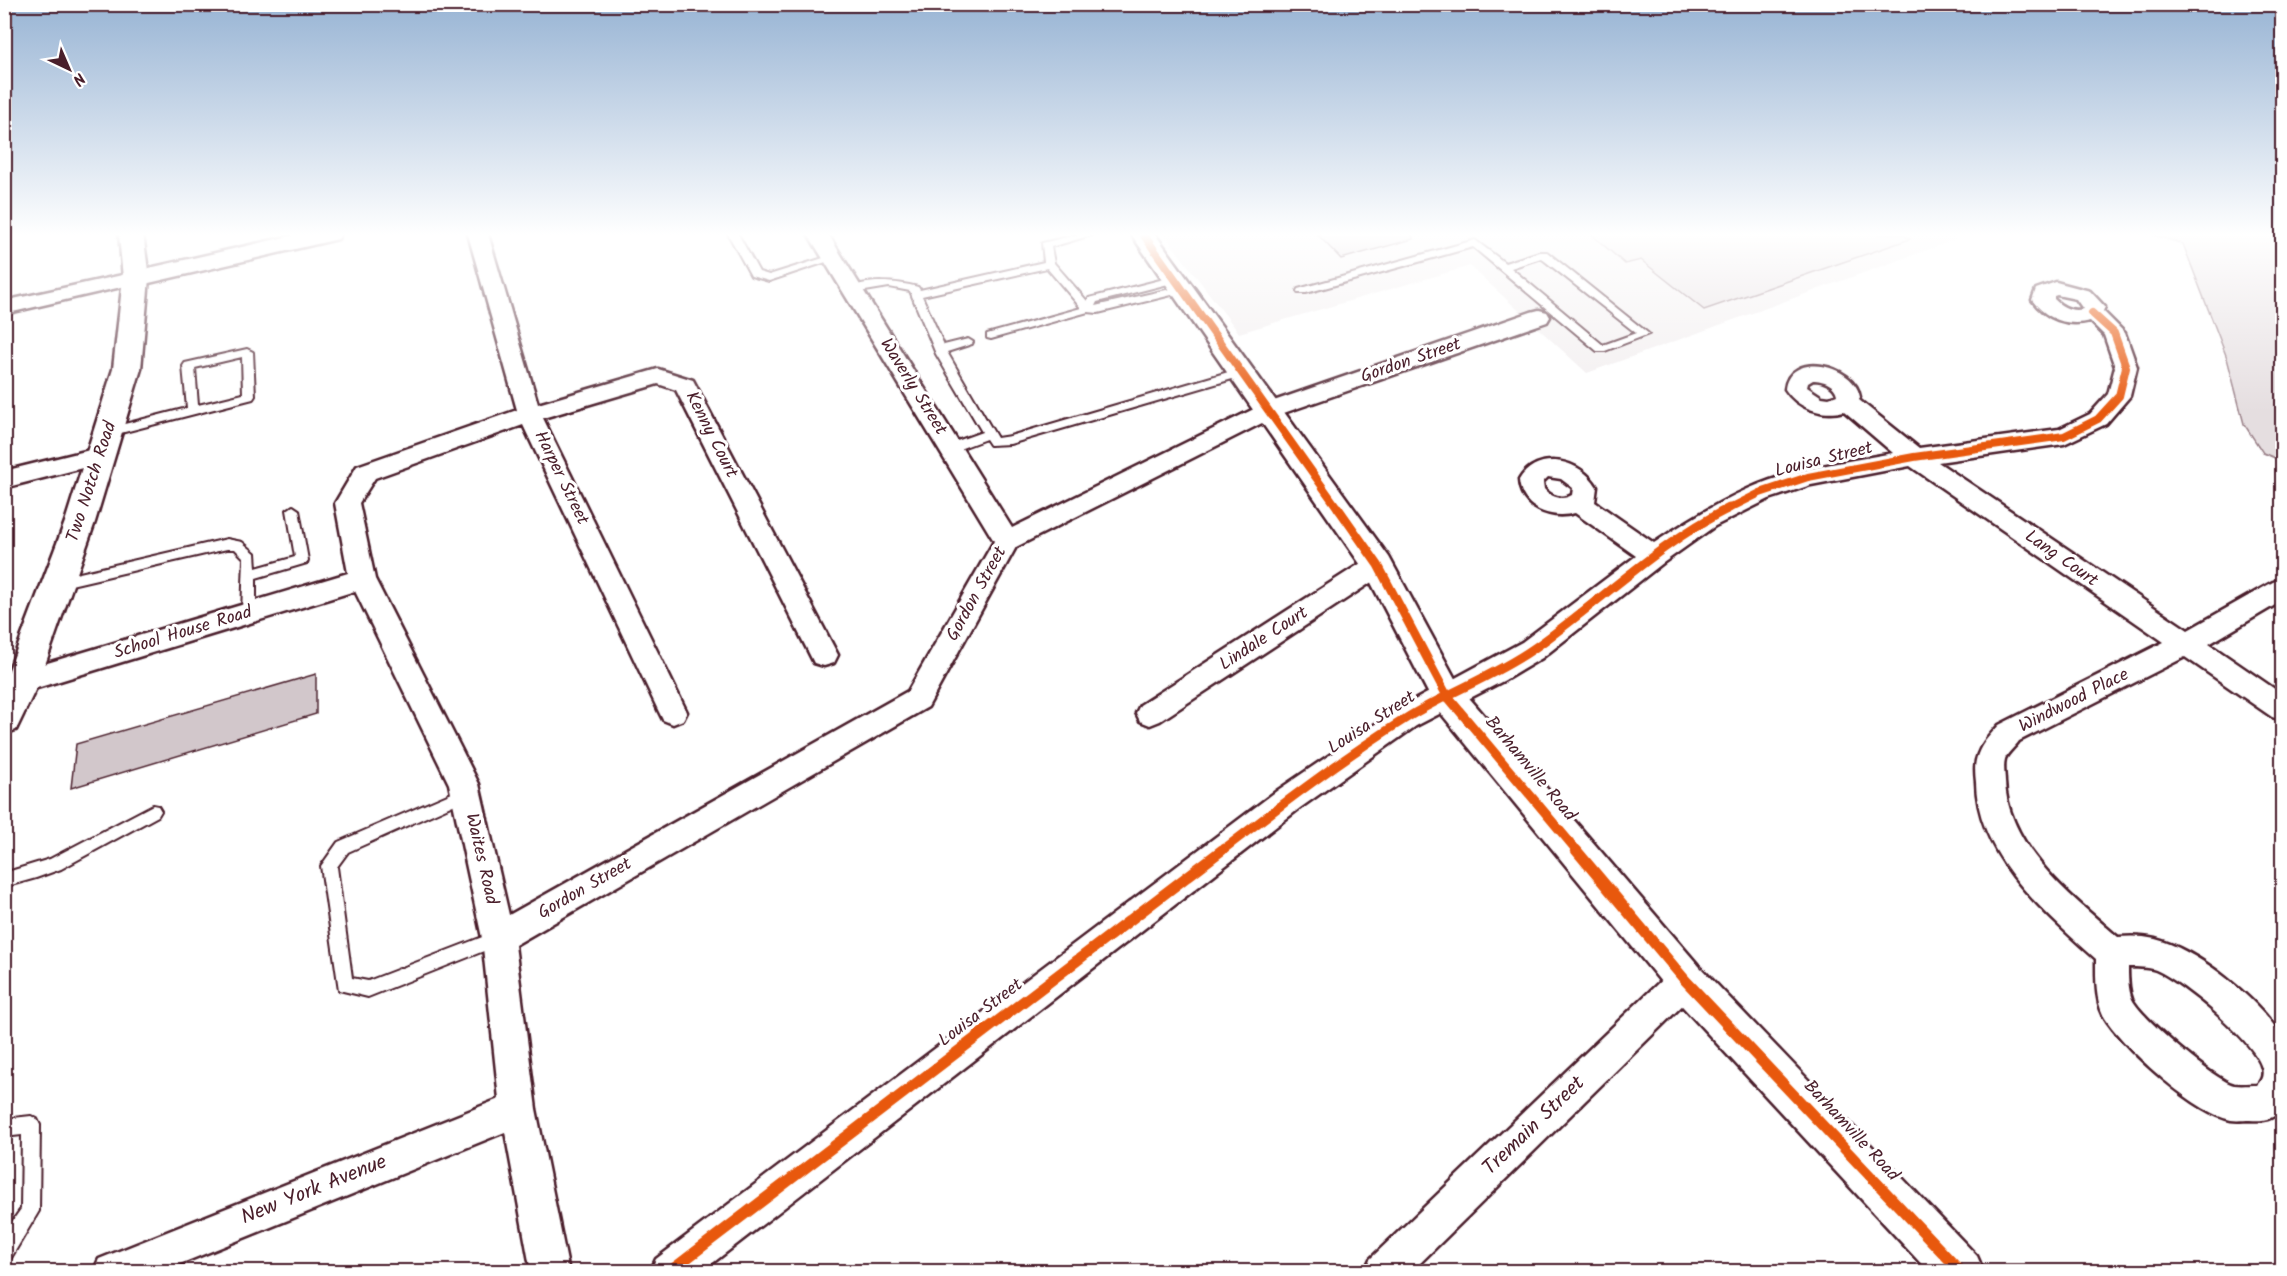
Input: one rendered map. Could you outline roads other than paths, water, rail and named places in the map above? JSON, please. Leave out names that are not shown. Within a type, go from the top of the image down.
[{"type":"street","points":[[4,308],[68,294]]},
{"type":"street","name":"Two Notch Road","points":[[4,720],[13,684],[58,583],[105,444],[127,369],[134,294]]},
{"type":"street","name":"Harper Street","points":[[495,294],[530,414],[673,712]]},
{"type":"street","name":"Waverly Street","points":[[855,294],[1007,541]]},
{"type":"street","name":"Barhamville Road","points":[[1187,294],[1378,565],[1448,696],[1685,980],[1961,1272]]},
{"type":"street","name":"Louisa Street","points":[[669,1272],[1289,799],[1406,718],[1532,650],[1654,556],[1706,520],[1760,493],[1808,477],[1914,457],[2064,436],[2098,419],[2119,396],[2126,367],[2114,333],[2092,313]]},
{"type":"street","name":"Gordon Street","points":[[498,938],[918,699],[1007,541],[1270,410],[1547,314]]},
{"type":"street","name":"Kenny Court","points":[[366,472],[530,414],[658,376],[685,385],[824,655]]},
{"type":"street","name":"Lang Court","points":[[1846,401],[1914,457],[2185,645],[2283,709]]},
{"type":"street","points":[[4,480],[105,444]]},
{"type":"street","name":"Waites Road","points":[[366,472],[347,503],[362,579],[465,784],[498,938],[518,1108],[550,1272]]},
{"type":"street","points":[[1579,503],[1654,556]]},
{"type":"street","name":"Lindale Court","points":[[1150,713],[1378,565]]},
{"type":"street","name":"School House Road","points":[[13,684],[362,579]]},
{"type":"street","name":"Windwood Place","points":[[2112,953],[2054,901],[2019,860],[1996,818],[1988,786],[1992,755],[2009,733],[2185,645],[2283,589]]},
{"type":"street","points":[[2135,951],[2163,957],[2199,978],[2266,1041],[2280,1070],[2278,1089],[2265,1103],[2231,1102],[2199,1085],[2176,1068],[2118,1009],[2112,983],[2112,953],[2135,951]]},
{"type":"street","name":"Tremain Street","points":[[1383,1272],[1685,980]]},
{"type":"street","name":"New York Avenue","points":[[112,1272],[518,1108]]},
{"type":"lane","points":[[917,294],[940,350],[994,442],[1010,440],[1242,372]]},
{"type":"lane","points":[[1075,294],[1088,309]]},
{"type":"lane","points":[[991,336],[1088,309],[1093,300],[1128,294]]},
{"type":"lane","points":[[1528,294],[1547,314],[1601,349],[1644,334],[1593,294]]},
{"type":"lane","points":[[940,350],[968,342]]},
{"type":"lane","points":[[105,444],[193,410],[249,396],[247,352],[189,366],[193,410]]},
{"type":"lane","points":[[950,448],[988,434]]},
{"type":"lane","points":[[250,575],[302,560],[293,510]]},
{"type":"lane","points":[[58,583],[227,544],[238,545],[250,556],[249,613]]},
{"type":"lane","points":[[466,793],[343,847],[329,866],[345,984],[368,988],[498,938]]},
{"type":"lane","points":[[4,880],[41,870],[126,823],[153,811]]},
{"type":"lane","points":[[4,1128],[31,1125],[30,1211],[4,1251]]}]
